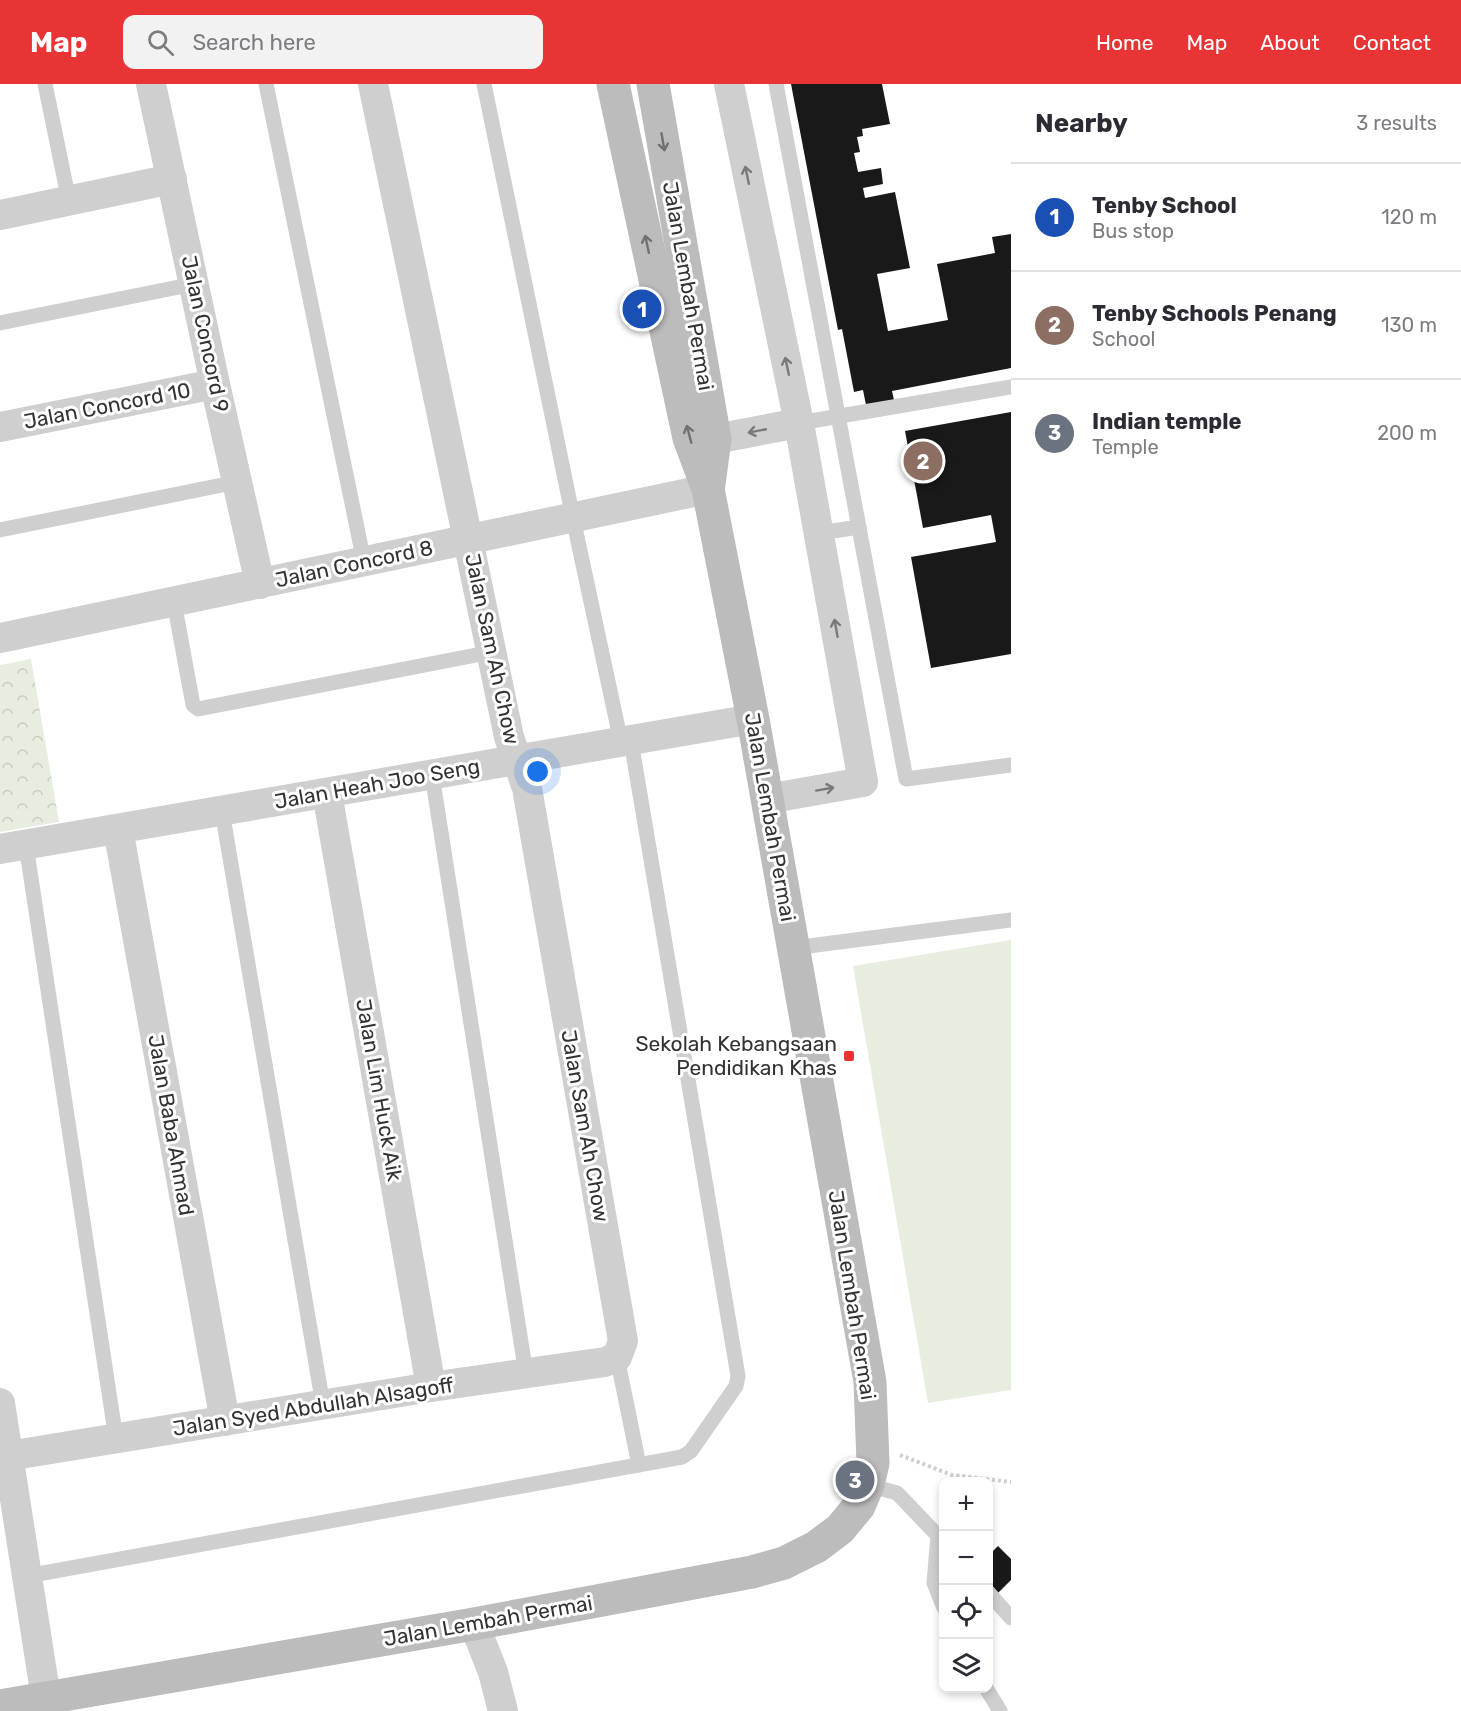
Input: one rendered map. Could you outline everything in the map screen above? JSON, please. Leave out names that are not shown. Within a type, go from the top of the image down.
[{"type":"main road","name":"Jalan Lembah Permai","points":[[0,1706],[474,1624],[752,1572],[784,1563],[816,1547],[840,1529],[859,1506],[868,1485],[873,1462],[870,1382],[753,719],[708,489],[689,438],[613,84]]},
{"type":"main road","name":"Jalan Lembah Permai","points":[[653,84],[715,439],[708,489]]},
{"type":"street","name":"Jalan Concord 9","points":[[151,84],[260,584]]},
{"type":"street","name":"Jalan Sam Ah Chow","points":[[373,84],[509,737],[527,788],[623,1341],[616,1357]]},
{"type":"street","points":[[729,84],[799,423],[863,783],[767,799]]},
{"type":"street","points":[[0,215],[172,179]]},
{"type":"street","name":"Jalan Concord 10","points":[[0,428],[215,384]]},
{"type":"street","points":[[715,439],[799,423]]},
{"type":"street","name":"Jalan Concord 8","points":[[0,638],[708,489]]},
{"type":"street","name":"Jalan Heah Joo Seng","points":[[13,847],[753,719]]},
{"type":"street","name":"Jalan Lim Huck Aik","points":[[327,793],[431,1387]]},
{"type":"street","name":"Jalan Baba Ahmad","points":[[118,829],[225,1421]]},
{"type":"street","name":"Jalan Syed Abdullah Alsagoff","points":[[8,1456],[431,1387],[605,1362],[616,1357]]},
{"type":"street","points":[[0,1403],[46,1698]]},
{"type":"street","points":[[474,1624],[493,1672],[503,1711]]},
{"type":"lane","points":[[45,84],[69,201]]},
{"type":"lane","points":[[266,84],[364,562]]},
{"type":"lane","points":[[27,1575],[682,1457],[691,1451],[736,1386],[738,1376],[626,741],[573,518],[484,84]]},
{"type":"lane","points":[[776,84],[906,779],[1011,765]]},
{"type":"lane","points":[[0,323],[194,284]]},
{"type":"lane","points":[[799,423],[1011,387]]},
{"type":"lane","points":[[0,531],[237,482]]},
{"type":"lane","points":[[819,533],[859,527]]},
{"type":"lane","points":[[174,602],[193,705],[198,710],[492,652]]},
{"type":"lane","points":[[432,775],[526,1374]]},
{"type":"lane","points":[[222,811],[323,1405]]},
{"type":"lane","points":[[13,847],[116,1439]]},
{"type":"lane","points":[[793,948],[1011,920]]},
{"type":"lane","points":[[616,1357],[639,1465]]},
{"type":"lane","points":[[868,1485],[897,1493],[939,1537]]},
{"type":"lane","points":[[939,1552],[934,1583],[939,1596]]},
{"type":"lane","points":[[993,1598],[1011,1618]]},
{"type":"lane","points":[[989,1693],[1000,1711]]},
{"type":"path","points":[[872,1444],[952,1475],[1011,1482]]},
{"type":"green space","points":[[31,659],[59,822],[0,832],[0,665]]},
{"type":"green space","points":[[1011,940],[1011,1390],[928,1403],[853,966]]},
{"type":"building","points":[[791,84],[882,84],[890,124],[862,129],[863,136],[857,137],[860,152],[854,153],[858,172],[881,168],[883,184],[863,188],[865,198],[895,192],[910,268],[877,274],[888,331],[948,320],[937,264],[995,253],[992,237],[1011,234],[1011,368],[892,391],[894,400],[866,405],[863,390],[854,392],[842,329],[838,330]]},
{"type":"building","points":[[1011,412],[1011,654],[931,668],[911,557],[996,542],[991,515],[923,528],[905,431]]},
{"type":"building","points":[[998,1546],[1011,1559],[1011,1580],[998,1593],[993,1588],[993,1551]]},
{"type":"place","name":"Tenby School","points":[[642,309]]},
{"type":"place","name":"Tenby Schools Penang","points":[[923,461]]},
{"type":"place","name":"Sekolah Kebangsaan Pendidikan Khas","points":[[849,1056]]},
{"type":"place","name":"Indian temple","points":[[855,1480]]}]
